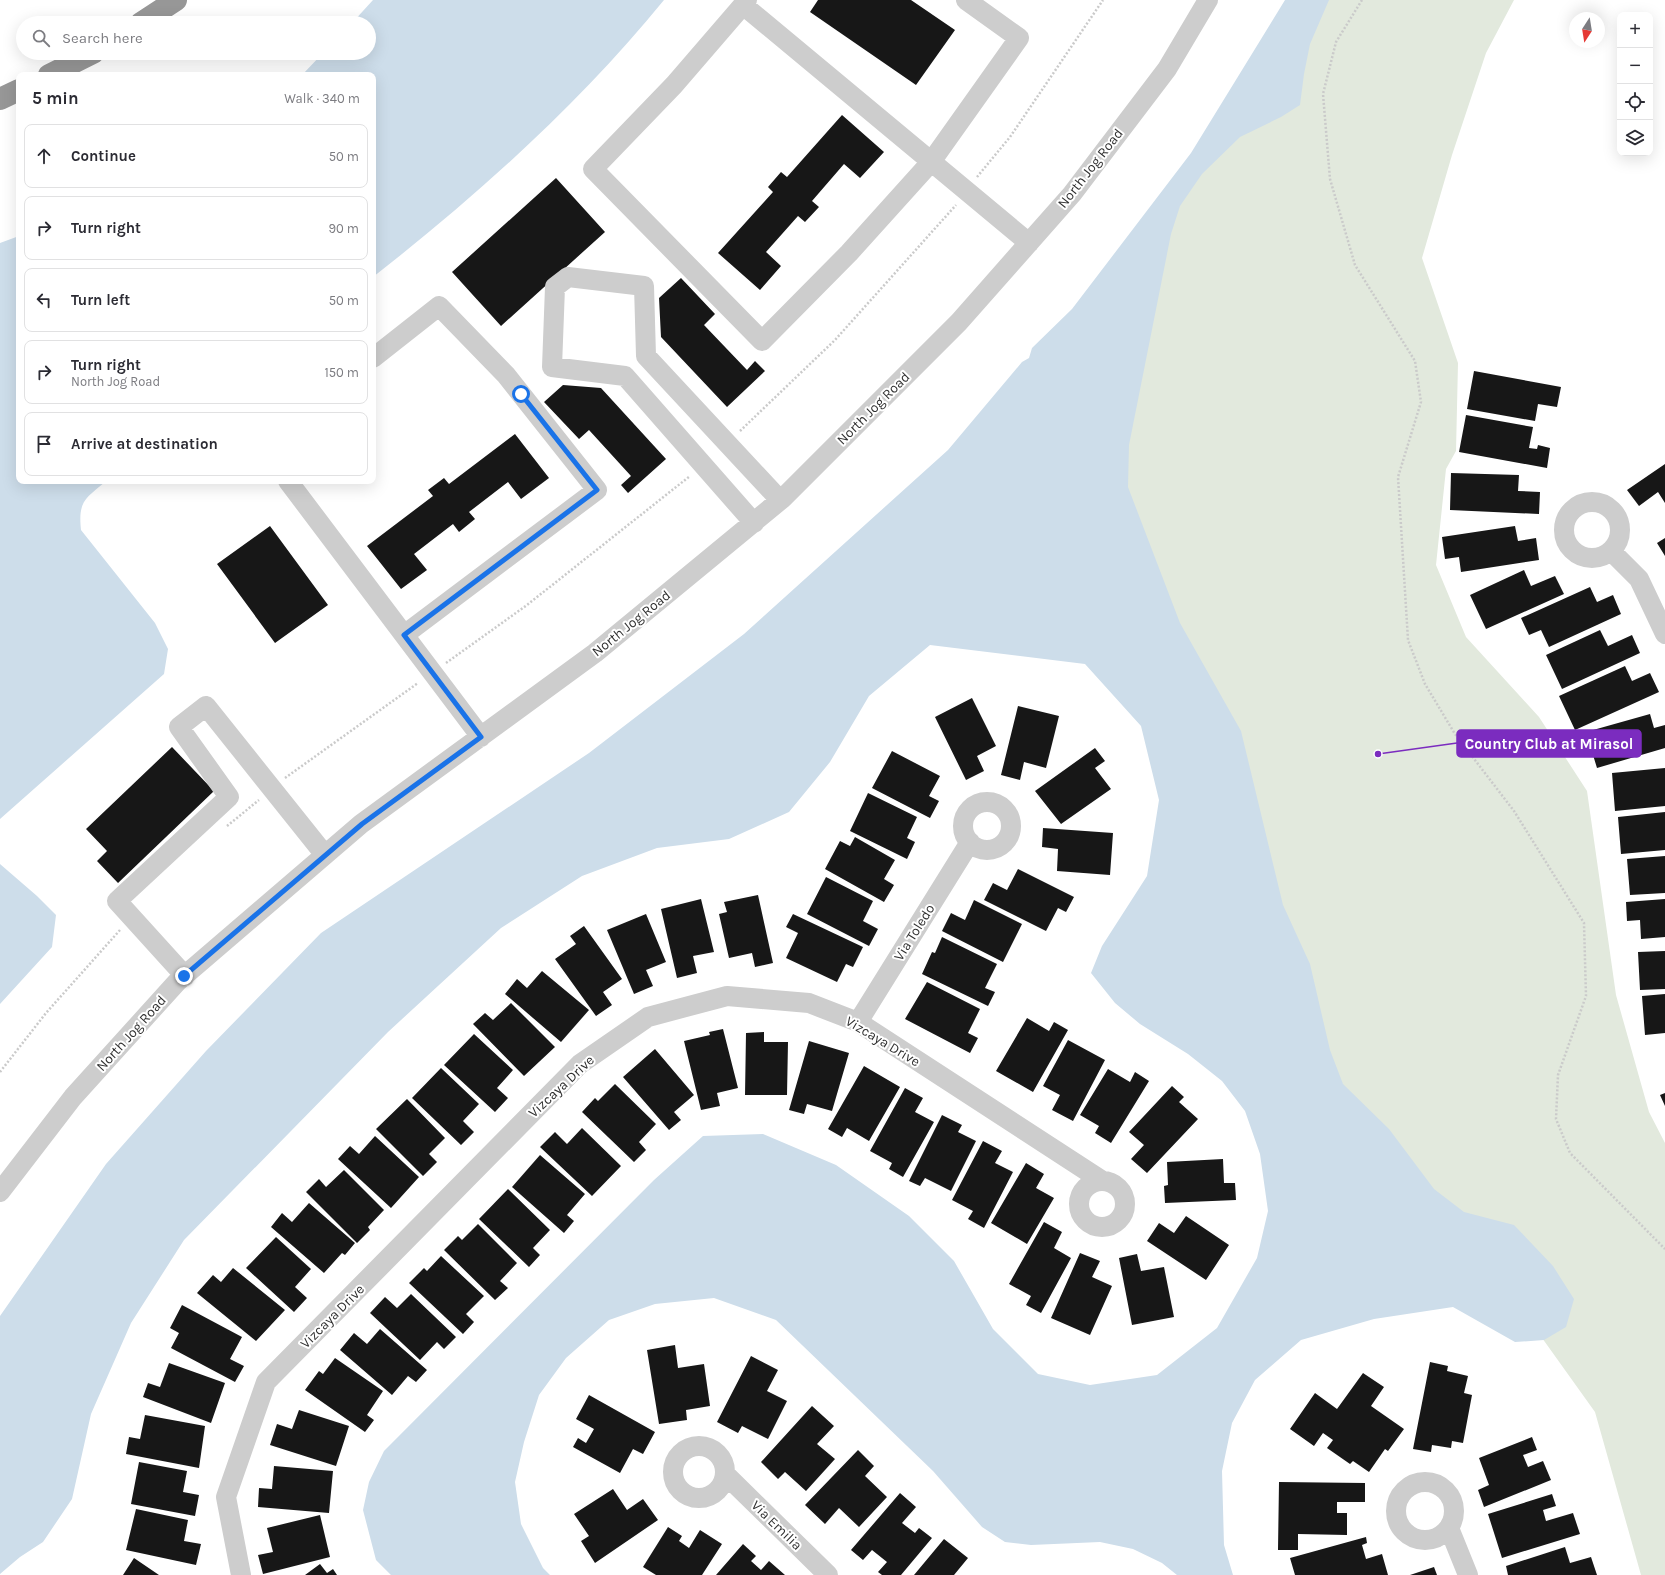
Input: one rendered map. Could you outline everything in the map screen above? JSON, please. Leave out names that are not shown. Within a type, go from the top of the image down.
[{"type":"highway","points":[[152,16],[176,0]]},
{"type":"highway","points":[[55,72],[79,60]]},
{"type":"highway","points":[[0,99],[16,91]]},
{"type":"street","points":[[966,0],[1019,38],[931,162],[849,253],[762,341],[593,169],[674,85],[745,2],[931,162],[1028,243]]},
{"type":"street","name":"North Jog Road","points":[[0,1192],[72,1097],[184,976],[362,824],[595,653],[780,500],[959,322],[1072,194],[1167,69],[1208,0]]},
{"type":"street","points":[[754,522],[625,376],[552,366],[555,287],[568,277],[644,286],[646,356],[780,500]]},
{"type":"street","points":[[376,356],[439,306],[506,375],[597,490],[404,635]]},
{"type":"street","points":[[625,376],[646,356]]},
{"type":"street","points":[[290,484],[481,737]]},
{"type":"street","points":[[1610,551],[1639,579],[1665,634]]},
{"type":"street","points":[[184,976],[117,900],[229,797],[179,727],[206,706],[325,855]]},
{"type":"street","name":"Via Toledo","points":[[858,1022],[970,842]]},
{"type":"street","name":"Vizcaya Drive","points":[[241,1575],[226,1497],[266,1382],[580,1064],[648,1017],[727,996],[809,1003],[858,1022],[1101,1180]]},
{"type":"street","name":"Via Emilia","points":[[725,1474],[828,1575]]},
{"type":"street","points":[[1449,1528],[1468,1575]]},
{"type":"path","points":[[727,443],[835,340],[966,191],[1010,137],[1103,0]]},
{"type":"path","points":[[1362,0],[1336,42],[1323,94],[1330,179],[1355,265],[1415,361],[1420,402],[1398,477],[1408,640],[1425,684],[1455,734],[1514,811],[1584,923],[1586,996],[1558,1075],[1556,1118],[1570,1153],[1665,1248]]},
{"type":"path","points":[[224,829],[288,775],[527,605],[682,484],[703,465]]},
{"type":"path","points":[[0,1072],[46,1013],[131,916]]},
{"type":"shaded area","points":[[1311,0],[1514,0],[1486,53],[1452,155],[1422,258],[1458,363],[1456,451],[1446,469],[1436,565],[1466,637],[1539,717],[1587,791],[1616,995],[1649,1112],[1665,1143],[1665,1575],[1641,1575],[1595,1412],[1517,1303],[1390,1201],[1100,488],[1148,240]]},
{"type":"water","points":[[373,0],[664,0],[632,38],[563,111],[451,214],[376,275],[376,72],[305,72],[316,60],[376,60],[376,16],[358,16]]},
{"type":"water","points":[[1285,0],[1329,0],[1310,44],[1300,105],[1281,117],[1240,137],[1202,174],[1180,206],[1171,234],[1129,445],[1128,487],[1180,623],[1241,731],[1283,905],[1310,964],[1330,1050],[1343,1084],[1389,1129],[1434,1189],[1464,1212],[1514,1225],[1553,1266],[1574,1299],[1566,1327],[1544,1340],[1515,1342],[1453,1307],[1374,1319],[1301,1340],[1255,1380],[1232,1423],[1222,1471],[1224,1545],[1233,1575],[1177,1575],[1162,1563],[1133,1549],[1100,1542],[1031,1545],[1005,1542],[982,1527],[933,1471],[776,1320],[714,1298],[655,1304],[609,1320],[566,1358],[539,1395],[524,1442],[515,1482],[521,1524],[543,1568],[550,1575],[391,1575],[376,1560],[363,1510],[369,1482],[384,1451],[654,1180],[703,1136],[763,1134],[836,1165],[909,1216],[954,1261],[993,1329],[1038,1374],[1090,1385],[1157,1375],[1217,1328],[1257,1258],[1268,1211],[1260,1154],[1245,1111],[1222,1081],[1188,1054],[1140,1024],[1115,1003],[1091,973],[1102,946],[1147,876],[1159,800],[1141,726],[1085,664],[930,645],[869,696],[830,762],[789,812],[729,839],[657,848],[582,876],[501,928],[388,1032],[184,1240],[131,1323],[91,1414],[72,1499],[43,1542],[20,1557],[0,1574],[0,1316],[106,1164],[206,1051],[321,933],[589,753],[744,634],[948,450],[1022,362],[1029,358],[1032,348],[1072,309],[1191,153]]},
{"type":"water","points":[[16,237],[16,484],[102,484],[84,501],[80,520],[81,530],[155,623],[168,649],[164,674],[0,819],[0,243]]},
{"type":"water","points":[[0,864],[37,896],[56,915],[52,947],[0,1004]]},
{"type":"building","points":[[818,0],[911,0],[955,30],[916,85],[810,12]]},
{"type":"building","points":[[842,115],[884,152],[860,178],[844,164],[812,201],[819,207],[805,222],[798,216],[766,252],[781,266],[760,290],[718,253],[773,192],[768,187],[781,172],[787,177]]},
{"type":"building","points":[[556,178],[605,232],[501,326],[452,272]]},
{"type":"building","points":[[681,278],[715,314],[704,325],[747,370],[755,361],[765,371],[727,407],[661,337],[659,298]]},
{"type":"building","points":[[1474,371],[1561,387],[1557,407],[1538,404],[1535,421],[1467,409]]},
{"type":"building","points":[[563,385],[601,388],[666,459],[628,493],[621,485],[631,476],[589,430],[579,439],[544,402]]},
{"type":"building","points":[[1466,415],[1533,427],[1529,448],[1537,449],[1538,445],[1550,448],[1547,468],[1459,452]]},
{"type":"building","points":[[515,434],[549,478],[521,499],[508,482],[469,512],[475,519],[459,532],[453,524],[414,554],[427,570],[401,589],[367,546],[433,496],[428,490],[444,478],[449,484]]},
{"type":"building","points":[[1665,464],[1665,503],[1658,492],[1639,506],[1627,490]]},
{"type":"building","points":[[1451,473],[1519,475],[1518,491],[1540,492],[1539,514],[1450,510]]},
{"type":"building","points":[[270,526],[328,605],[275,643],[217,564]]},
{"type":"building","points":[[1515,526],[1518,541],[1536,538],[1539,560],[1461,572],[1459,557],[1445,559],[1442,537]]},
{"type":"building","points":[[1665,538],[1665,556],[1657,543]]},
{"type":"building","points":[[1524,570],[1531,586],[1555,576],[1564,594],[1486,629],[1470,595]]},
{"type":"building","points":[[1590,587],[1597,602],[1613,595],[1621,614],[1549,647],[1541,630],[1529,635],[1521,618]]},
{"type":"building","points":[[1600,630],[1608,646],[1632,635],[1640,653],[1562,689],[1546,655]]},
{"type":"building","points":[[1625,666],[1632,681],[1650,673],[1659,692],[1575,730],[1559,696]]},
{"type":"building","points":[[972,698],[996,746],[977,756],[984,771],[966,780],[935,717]]},
{"type":"building","points":[[1018,706],[1059,716],[1046,768],[1024,762],[1020,780],[1001,775]]},
{"type":"building","points":[[1650,714],[1654,728],[1665,725],[1665,748],[1597,768],[1586,732]]},
{"type":"building","points":[[172,747],[214,791],[118,883],[97,861],[107,851],[86,829]]},
{"type":"building","points":[[1095,748],[1105,761],[1095,768],[1111,789],[1061,824],[1035,791]]},
{"type":"building","points":[[892,751],[940,776],[929,796],[939,801],[930,818],[872,788]]},
{"type":"building","points":[[1665,768],[1665,806],[1615,811],[1612,773]]},
{"type":"building","points":[[868,793],[917,817],[907,838],[915,842],[907,859],[850,831]]},
{"type":"building","points":[[1665,812],[1665,850],[1621,854],[1618,817]]},
{"type":"building","points":[[1043,828],[1113,833],[1110,875],[1057,871],[1058,849],[1042,847]]},
{"type":"building","points":[[855,837],[895,860],[884,879],[894,885],[884,902],[825,869],[840,841],[850,846]]},
{"type":"building","points":[[1665,856],[1665,893],[1630,895],[1627,859]]},
{"type":"building","points":[[1018,869],[1074,897],[1066,912],[1058,908],[1046,931],[984,900],[993,883],[1007,890]]},
{"type":"building","points":[[826,877],[873,901],[863,921],[878,929],[869,946],[807,914]]},
{"type":"building","points":[[758,895],[773,963],[755,967],[752,953],[729,958],[719,914],[727,912],[724,902]]},
{"type":"building","points":[[701,899],[714,952],[693,956],[697,973],[677,978],[661,909]]},
{"type":"building","points":[[1665,899],[1665,937],[1641,939],[1640,920],[1627,921],[1626,902]]},
{"type":"building","points":[[974,900],[1022,924],[1003,962],[942,931],[951,913],[965,920]]},
{"type":"building","points":[[646,914],[666,962],[646,970],[653,986],[634,994],[607,930]]},
{"type":"building","points":[[793,914],[863,947],[853,967],[846,964],[837,982],[786,958],[798,933],[786,927]]},
{"type":"building","points":[[584,926],[622,979],[603,992],[612,1005],[596,1016],[555,959],[576,944],[570,936]]},
{"type":"building","points":[[942,937],[997,964],[985,988],[995,992],[988,1006],[922,974],[932,952],[935,953]]},
{"type":"building","points":[[1665,951],[1665,989],[1640,990],[1638,952]]},
{"type":"building","points":[[542,971],[589,1010],[561,1042],[505,994],[517,979],[527,988]]},
{"type":"building","points":[[927,982],[980,1009],[968,1033],[978,1038],[970,1053],[905,1019]]},
{"type":"building","points":[[1665,994],[1665,1033],[1645,1035],[1642,996]]},
{"type":"building","points":[[511,1003],[555,1047],[524,1076],[473,1024],[485,1013],[493,1020]]},
{"type":"building","points":[[1027,1018],[1049,1031],[1054,1022],[1068,1030],[1033,1092],[996,1071]]},
{"type":"building","points":[[723,1029],[738,1088],[717,1093],[720,1106],[701,1110],[684,1041],[710,1035],[709,1032]]},
{"type":"building","points":[[764,1032],[764,1042],[788,1042],[787,1095],[745,1095],[746,1033]]},
{"type":"building","points":[[474,1034],[513,1070],[497,1088],[508,1098],[495,1112],[444,1065]]},
{"type":"building","points":[[1068,1040],[1105,1060],[1073,1121],[1052,1110],[1060,1095],[1043,1086]]},
{"type":"building","points":[[809,1041],[849,1053],[832,1111],[807,1104],[804,1114],[789,1110]]},
{"type":"building","points":[[655,1049],[694,1095],[674,1112],[681,1120],[669,1130],[623,1077]]},
{"type":"building","points":[[864,1066],[900,1087],[869,1141],[847,1128],[842,1137],[828,1129]]},
{"type":"building","points":[[441,1068],[479,1104],[463,1121],[474,1132],[461,1145],[412,1098]]},
{"type":"building","points":[[1108,1069],[1130,1082],[1135,1072],[1149,1081],[1111,1143],[1095,1133],[1099,1126],[1080,1115]]},
{"type":"building","points":[[615,1084],[656,1124],[639,1142],[646,1150],[634,1162],[582,1112],[595,1098],[598,1101]]},
{"type":"building","points":[[1172,1086],[1184,1097],[1179,1102],[1198,1119],[1147,1173],[1131,1159],[1144,1145],[1129,1132]]},
{"type":"building","points":[[905,1088],[923,1098],[915,1112],[934,1122],[903,1177],[889,1169],[892,1163],[870,1151]]},
{"type":"building","points":[[1665,1093],[1665,1106],[1660,1095]]},
{"type":"building","points":[[407,1099],[445,1138],[429,1154],[437,1162],[423,1176],[376,1129]]},
{"type":"building","points":[[942,1115],[962,1125],[958,1132],[976,1141],[951,1191],[925,1178],[920,1186],[909,1181]]},
{"type":"building","points":[[582,1128],[621,1166],[592,1196],[540,1147],[555,1132],[567,1144]]},
{"type":"building","points":[[375,1136],[419,1177],[391,1208],[338,1159],[350,1146],[359,1154]]},
{"type":"building","points":[[983,1141],[1002,1151],[995,1163],[1013,1172],[984,1228],[968,1219],[973,1211],[952,1200]]},
{"type":"building","points":[[540,1155],[585,1194],[567,1215],[574,1221],[564,1233],[512,1187]]},
{"type":"building","points":[[1223,1159],[1224,1183],[1235,1183],[1236,1200],[1165,1203],[1164,1186],[1168,1185],[1167,1162]]},
{"type":"building","points":[[1026,1163],[1044,1174],[1036,1188],[1054,1198],[1027,1244],[991,1223]]},
{"type":"building","points":[[344,1170],[384,1210],[368,1227],[370,1230],[357,1243],[306,1192],[319,1179],[326,1187]]},
{"type":"building","points":[[508,1189],[550,1230],[533,1248],[540,1255],[529,1267],[479,1219]]},
{"type":"building","points":[[309,1203],[355,1243],[345,1255],[342,1253],[324,1273],[271,1227],[282,1213],[292,1222]]},
{"type":"building","points":[[1186,1216],[1229,1245],[1206,1280],[1147,1241],[1159,1223],[1174,1233]]},
{"type":"building","points":[[1044,1222],[1062,1232],[1054,1248],[1071,1258],[1041,1313],[1026,1305],[1031,1296],[1009,1284]]},
{"type":"building","points":[[478,1224],[517,1263],[500,1281],[508,1288],[495,1300],[444,1250],[458,1236],[462,1240]]},
{"type":"building","points":[[276,1237],[311,1269],[295,1287],[307,1298],[294,1312],[246,1268]]},
{"type":"building","points":[[1080,1253],[1100,1261],[1092,1277],[1112,1286],[1090,1335],[1051,1318]]},
{"type":"building","points":[[1137,1254],[1141,1271],[1164,1267],[1174,1317],[1132,1325],[1119,1258]]},
{"type":"building","points":[[441,1256],[484,1296],[466,1314],[474,1322],[463,1334],[409,1283],[424,1268],[427,1271]]},
{"type":"building","points":[[233,1268],[285,1310],[256,1341],[197,1293],[213,1275],[221,1282]]},
{"type":"building","points":[[411,1294],[456,1337],[444,1349],[437,1342],[420,1360],[370,1313],[385,1297],[397,1308]]},
{"type":"building","points":[[182,1305],[242,1337],[230,1359],[244,1366],[235,1382],[171,1348],[179,1333],[170,1328]]},
{"type":"building","points":[[380,1329],[427,1370],[416,1382],[408,1376],[392,1395],[340,1350],[354,1333],[367,1344]]},
{"type":"building","points":[[675,1345],[678,1368],[704,1364],[710,1406],[686,1410],[687,1420],[659,1424],[647,1350]]},
{"type":"building","points":[[751,1356],[778,1370],[767,1391],[787,1401],[768,1439],[742,1426],[738,1433],[717,1422]]},
{"type":"building","points":[[335,1358],[383,1391],[367,1415],[374,1420],[365,1432],[305,1390],[319,1371],[323,1374]]},
{"type":"building","points":[[1430,1362],[1448,1366],[1447,1371],[1468,1376],[1464,1393],[1472,1395],[1463,1443],[1452,1441],[1451,1448],[1432,1445],[1431,1452],[1413,1449]]},
{"type":"building","points":[[169,1363],[225,1383],[211,1423],[143,1397],[148,1383],[160,1387]]},
{"type":"building","points":[[1363,1373],[1384,1387],[1371,1406],[1404,1429],[1388,1451],[1385,1449],[1369,1472],[1353,1461],[1350,1464],[1327,1448],[1333,1440],[1323,1433],[1314,1446],[1290,1429],[1315,1393],[1337,1409]]},
{"type":"building","points":[[589,1395],[655,1432],[643,1454],[633,1449],[620,1473],[573,1447],[578,1438],[586,1443],[594,1429],[576,1419]]},
{"type":"building","points":[[812,1406],[834,1426],[817,1444],[835,1459],[806,1491],[785,1472],[778,1479],[761,1462]]},
{"type":"building","points":[[299,1410],[349,1426],[336,1466],[270,1445],[277,1424],[292,1429]]},
{"type":"building","points":[[145,1415],[205,1426],[199,1468],[126,1454],[129,1437],[140,1439]]},
{"type":"building","points":[[1532,1437],[1537,1450],[1523,1455],[1528,1467],[1543,1461],[1551,1480],[1484,1507],[1478,1490],[1489,1485],[1479,1458]]},
{"type":"building","points":[[858,1450],[874,1466],[865,1476],[887,1497],[859,1527],[839,1508],[825,1524],[805,1505]]},
{"type":"building","points":[[139,1462],[187,1471],[183,1492],[199,1495],[195,1516],[131,1504]]},
{"type":"building","points":[[274,1466],[333,1471],[329,1513],[258,1507],[259,1488],[272,1489]]},
{"type":"building","points":[[1279,1482],[1365,1483],[1365,1502],[1337,1502],[1337,1513],[1347,1513],[1347,1535],[1298,1534],[1298,1550],[1278,1550]]},
{"type":"building","points":[[613,1489],[627,1510],[643,1499],[658,1520],[595,1563],[581,1541],[589,1536],[574,1514]]},
{"type":"building","points":[[900,1493],[916,1507],[902,1523],[915,1533],[919,1528],[932,1538],[901,1575],[882,1575],[878,1572],[887,1562],[872,1550],[863,1560],[851,1550]]},
{"type":"building","points":[[1552,1494],[1556,1506],[1543,1510],[1546,1521],[1573,1513],[1580,1534],[1502,1558],[1488,1514]]},
{"type":"building","points":[[136,1509],[188,1520],[184,1541],[201,1544],[196,1565],[126,1550]]},
{"type":"building","points":[[320,1515],[330,1557],[263,1574],[258,1555],[273,1552],[267,1528]]},
{"type":"building","points":[[668,1527],[682,1536],[679,1541],[689,1548],[700,1530],[722,1544],[702,1575],[656,1575],[643,1567]]},
{"type":"building","points":[[1366,1537],[1367,1543],[1362,1545],[1366,1559],[1382,1554],[1388,1575],[1295,1575],[1290,1558]]},
{"type":"building","points":[[944,1539],[968,1558],[954,1575],[914,1575]]},
{"type":"building","points":[[743,1544],[756,1556],[751,1561],[761,1570],[769,1561],[785,1575],[716,1575]]},
{"type":"building","points":[[1565,1547],[1570,1563],[1591,1557],[1597,1575],[1508,1575],[1506,1566]]},
{"type":"building","points":[[134,1558],[159,1575],[123,1575]]},
{"type":"building","points":[[320,1564],[327,1573],[333,1569],[337,1575],[305,1575]]},
{"type":"building","points":[[1434,1567],[1437,1575],[1410,1575]]},
{"type":"place","name":"Country Club at Mirasol","points":[[1378,754]]},
{"type":"route","points":[[184,976],[362,824],[481,737],[404,635],[597,490],[521,394]]}]
